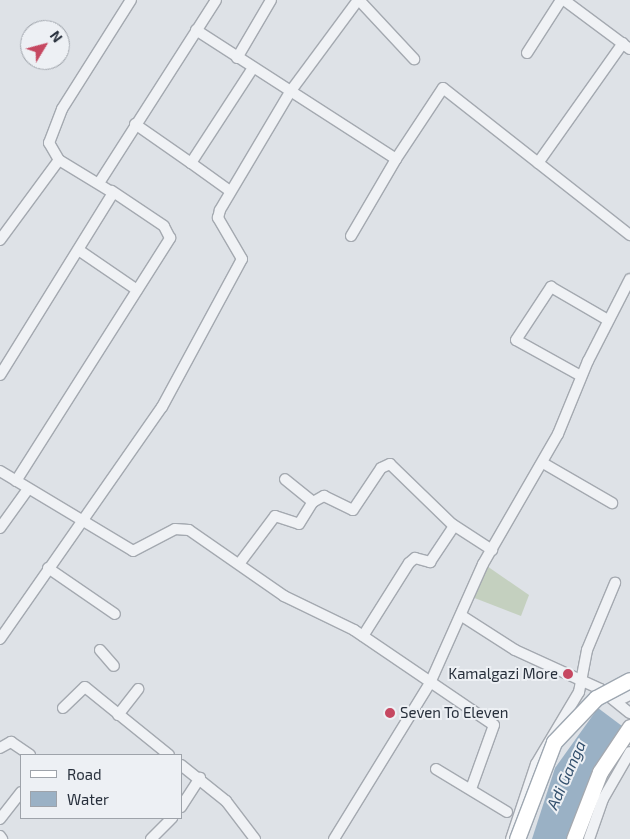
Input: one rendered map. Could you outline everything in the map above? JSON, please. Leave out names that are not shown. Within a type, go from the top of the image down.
[{"type":"main road","points":[[517,839],[554,742],[596,698],[630,680]]},
{"type":"main road","points":[[574,839],[600,772],[630,727]]},
{"type":"street","points":[[16,481],[137,290],[169,232],[112,191],[59,160],[48,143],[62,109],[131,0]]},
{"type":"street","points":[[99,183],[216,0]]},
{"type":"street","points":[[237,58],[271,0]]},
{"type":"street","points":[[0,639],[80,523],[138,448],[239,265],[242,253],[218,218],[230,192],[290,92],[358,0],[414,59]]},
{"type":"street","points":[[527,53],[563,0],[626,46],[538,163]]},
{"type":"street","points":[[196,30],[396,159]]},
{"type":"street","points":[[191,162],[253,68]]},
{"type":"street","points":[[351,236],[396,159],[443,88],[630,235]]},
{"type":"street","points":[[135,124],[191,162],[230,192]]},
{"type":"street","points":[[0,240],[59,160]]},
{"type":"street","points":[[0,375],[110,205],[112,191]]},
{"type":"street","points":[[80,251],[137,290]]},
{"type":"street","points":[[334,839],[430,683],[492,550],[543,463],[581,376],[630,279]]},
{"type":"street","points":[[581,376],[516,340],[551,287],[608,320]]},
{"type":"street","points":[[543,463],[612,503]]},
{"type":"street","points":[[239,564],[275,516],[299,524],[313,502],[324,496],[353,510],[382,468],[390,464],[454,526],[492,550]]},
{"type":"street","points":[[0,471],[80,523],[136,552],[175,529],[186,528],[292,600],[363,636],[496,728],[471,789]]},
{"type":"street","points":[[285,479],[313,502]]},
{"type":"street","points":[[0,528],[28,489]]},
{"type":"street","points":[[363,636],[408,563],[415,558],[430,562],[454,526]]},
{"type":"street","points":[[48,568],[115,614]]},
{"type":"street","points":[[511,839],[536,764],[582,680],[586,650],[615,583]]},
{"type":"street","points":[[462,616],[515,650],[582,680],[618,701],[630,713]]},
{"type":"street","points":[[100,650],[114,666]]},
{"type":"street","points":[[63,708],[85,687],[168,754]]},
{"type":"street","points":[[118,715],[138,689]]},
{"type":"street","points":[[618,701],[630,695]]},
{"type":"street","points":[[0,748],[11,742],[29,754]]},
{"type":"street","points":[[590,839],[603,800],[630,752]]},
{"type":"street","points":[[182,765],[226,801],[255,839]]},
{"type":"street","points":[[436,769],[507,812]]},
{"type":"street","points":[[182,805],[200,778]]},
{"type":"street","points":[[0,819],[20,793]]},
{"type":"street","points":[[151,839],[171,819]]},
{"type":"green space","points":[[484,564],[529,595],[521,616],[472,597]]},
{"type":"water","name":"Adi Ganga","points":[[598,708],[622,726],[569,839],[532,839],[555,768]]},
{"type":"place","name":"Kamalgazi More","points":[[568,674]]},
{"type":"place","name":"Seven To Eleven","points":[[390,713]]}]
